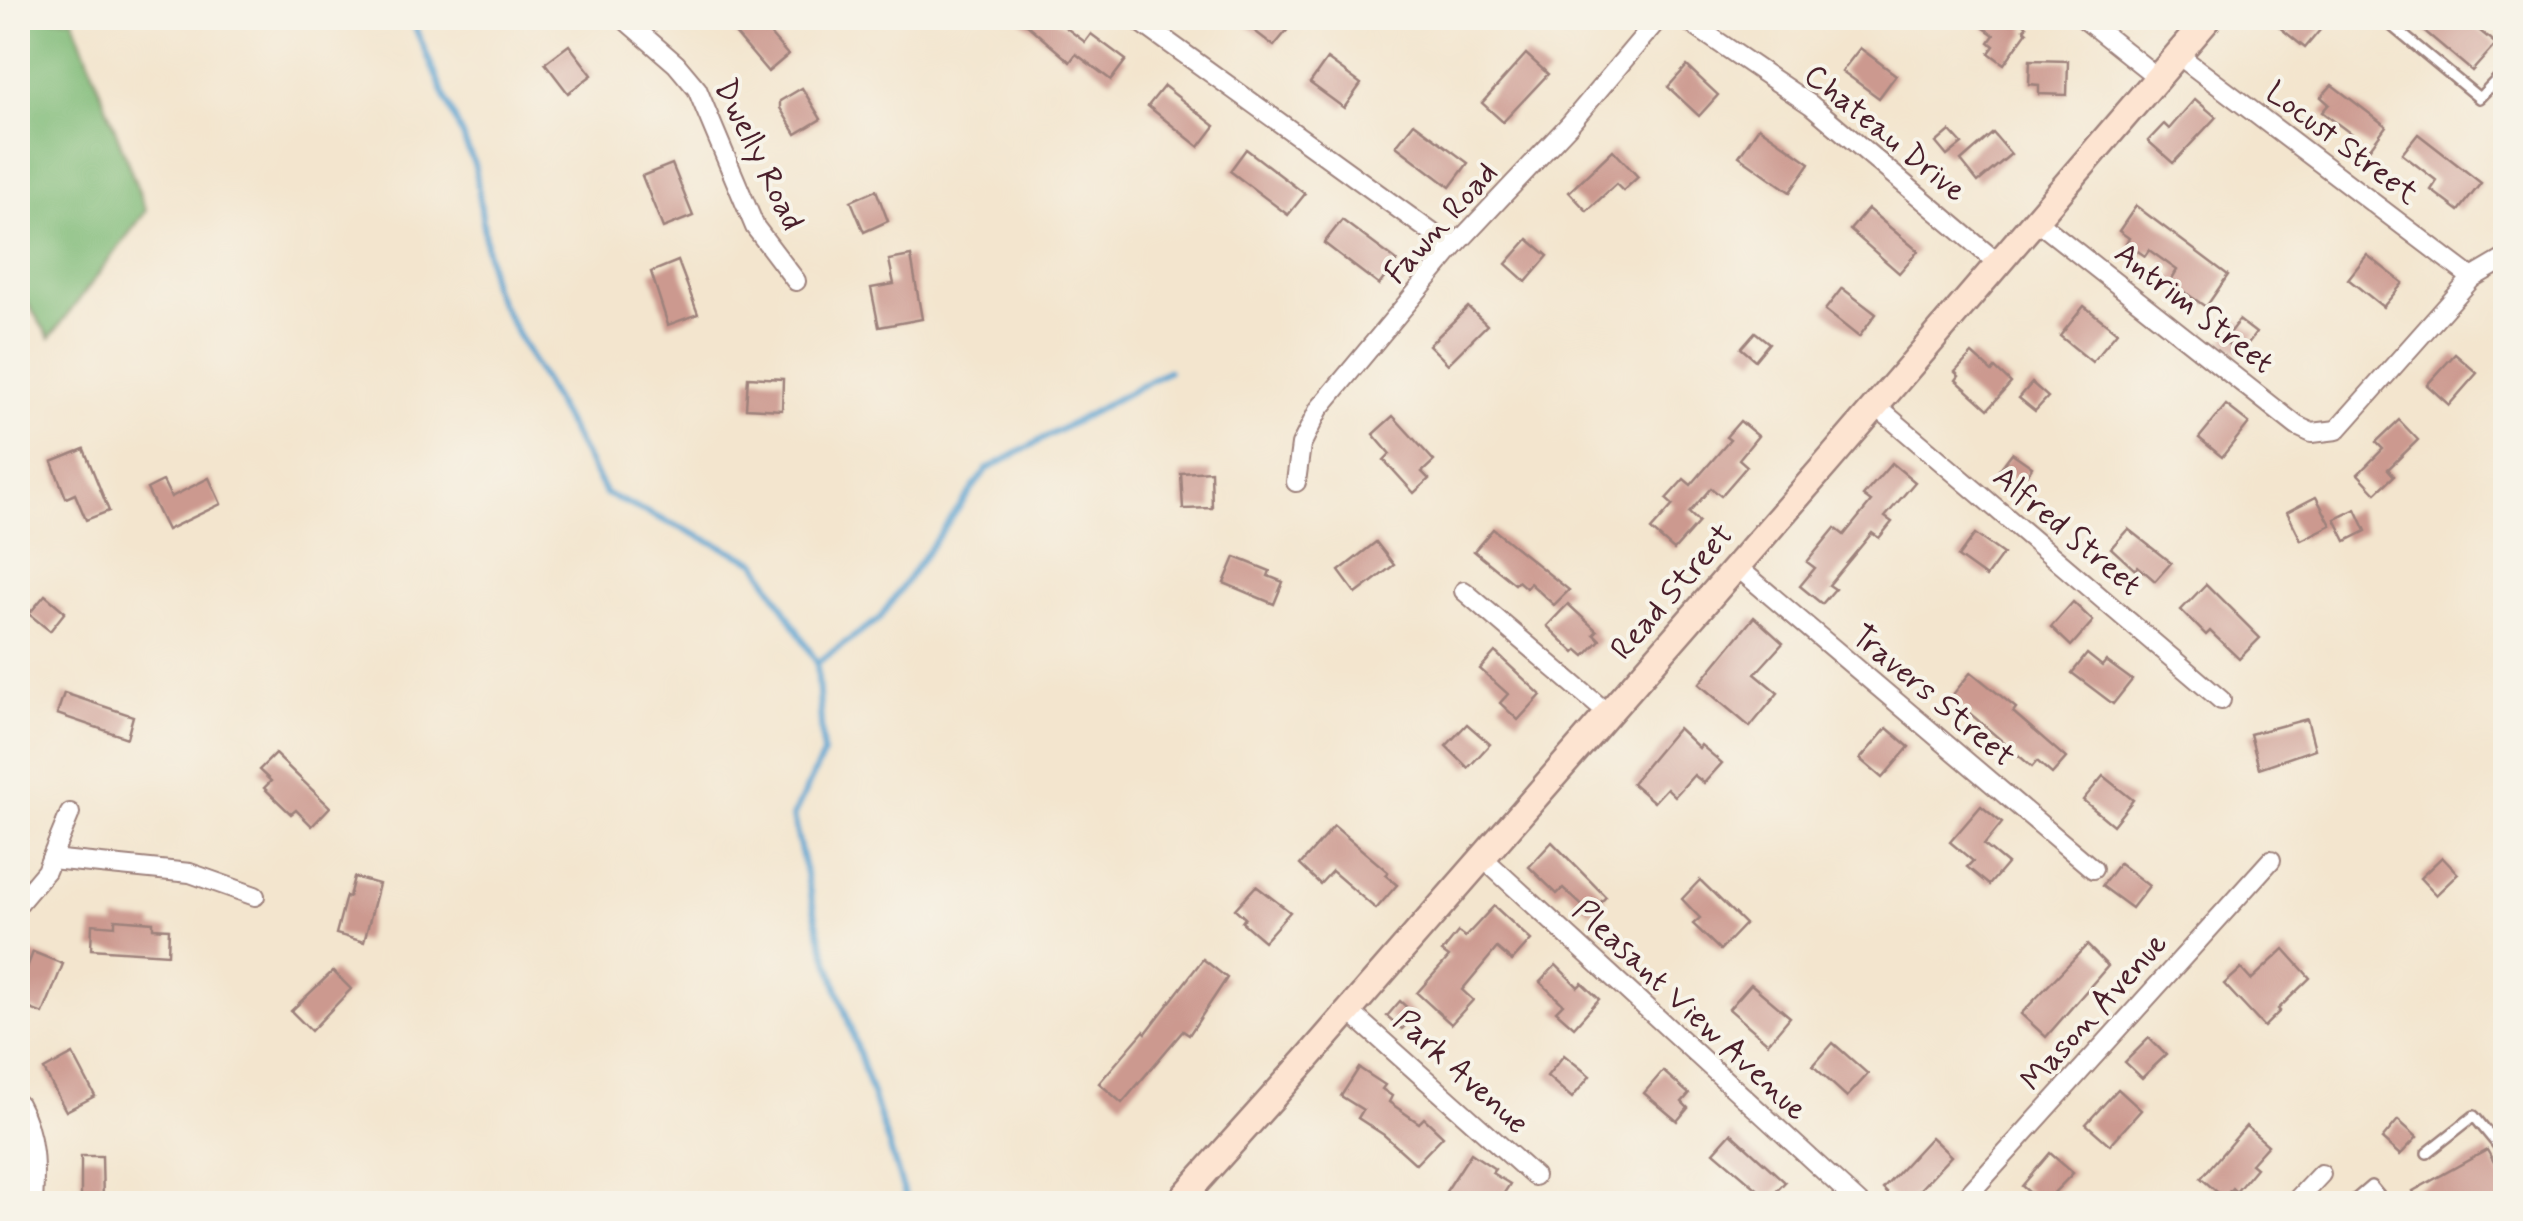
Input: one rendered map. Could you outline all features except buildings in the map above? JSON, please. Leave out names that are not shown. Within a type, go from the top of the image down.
[{"type":"main road","name":"Read Street","points":[[1177,1204],[2037,221],[2209,18]]},
{"type":"street","name":"Dwelly Road","points":[[623,18],[676,64],[696,89],[755,227],[796,281]]},
{"type":"street","points":[[1135,18],[1454,248]]},
{"type":"street","name":"Fawn Road","points":[[1296,482],[1308,426],[1454,248],[1569,125],[1659,18]]},
{"type":"street","name":"Chateau Drive","points":[[1682,18],[1811,105],[1999,264]]},
{"type":"street","points":[[2082,18],[2157,77]]},
{"type":"street","name":"Locust Street","points":[[2177,54],[2472,278]]},
{"type":"street","name":"Antrim Street","points":[[2037,221],[2297,426],[2319,433],[2337,430],[2472,278]]},
{"type":"street","points":[[2472,278],[2506,258]]},
{"type":"street","name":"Alfred Street","points":[[1876,406],[2221,700]]},
{"type":"street","name":"Travers Street","points":[[1736,566],[2092,870]]},
{"type":"street","points":[[1464,590],[1607,713]]},
{"type":"street","points":[[18,904],[46,872],[70,813]]},
{"type":"street","name":"Pleasant View Avenue","points":[[1482,858],[1860,1204]]},
{"type":"street","points":[[51,859],[190,872],[255,896]]},
{"type":"street","name":"Mason Avenue","points":[[1960,1204],[2271,860]]},
{"type":"street","name":"Park Avenue","points":[[1349,1010],[1534,1176]]},
{"type":"street","points":[[18,1104],[35,1162],[33,1204]]},
{"type":"street","points":[[2293,1204],[2321,1174]]},
{"type":"lane","points":[[2400,18],[2392,26],[2479,98],[2506,70]]},
{"type":"lane","points":[[2427,1153],[2474,1116],[2506,1155]]},
{"type":"lane","points":[[2350,1204],[2371,1186],[2386,1204]]},
{"type":"green space","points":[[18,18],[73,18],[146,211],[50,338],[18,289]]},
{"type":"waterway","points":[[411,18],[475,166],[492,288],[606,494],[756,562],[817,663],[823,755],[793,817],[820,935],[908,1204]]},
{"type":"waterway","points":[[817,663],[879,619],[986,470],[1168,371]]}]
